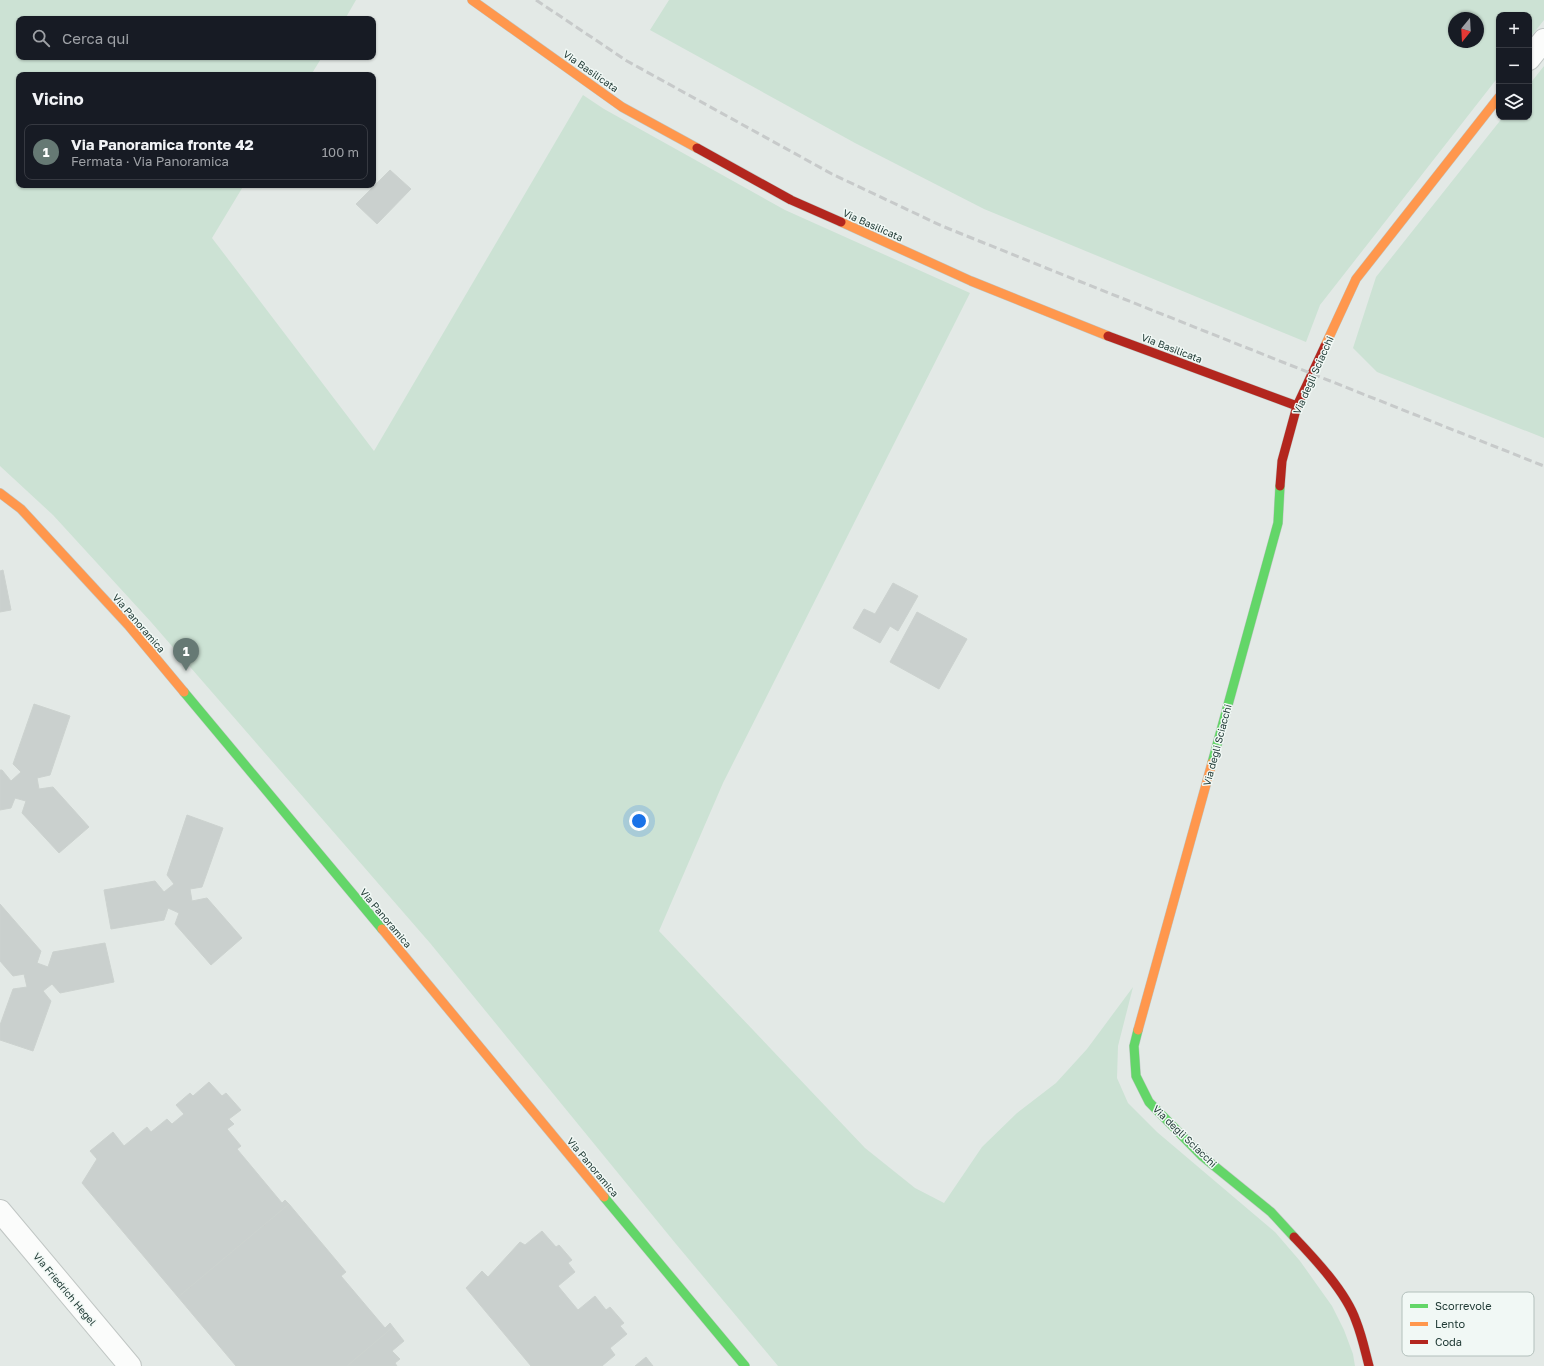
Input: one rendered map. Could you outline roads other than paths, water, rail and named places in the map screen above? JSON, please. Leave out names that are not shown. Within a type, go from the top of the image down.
[{"type":"street","name":"Via Basilicata","points":[[472,0],[622,107],[791,200],[971,281],[1084,326],[1297,406]]},
{"type":"street","points":[[1532,55],[1544,40]]},
{"type":"street","name":"Via degli Sciacchi","points":[[1369,1366],[1356,1320],[1342,1294],[1313,1257],[1271,1212],[1202,1156],[1149,1102],[1136,1076],[1134,1046],[1278,523],[1282,461],[1297,406],[1356,279],[1496,101]]},
{"type":"street","name":"Via Panoramica","points":[[0,493],[21,510],[129,626],[744,1366]]},
{"type":"street","name":"Via Friedrich Hegel","points":[[0,1211],[130,1366]]},
{"type":"railway","points":[[536,0],[627,61],[832,174],[942,226],[1544,466]]},
{"type":"place","name":"Via Panoramica fronte 42","points":[[186,671]]}]
